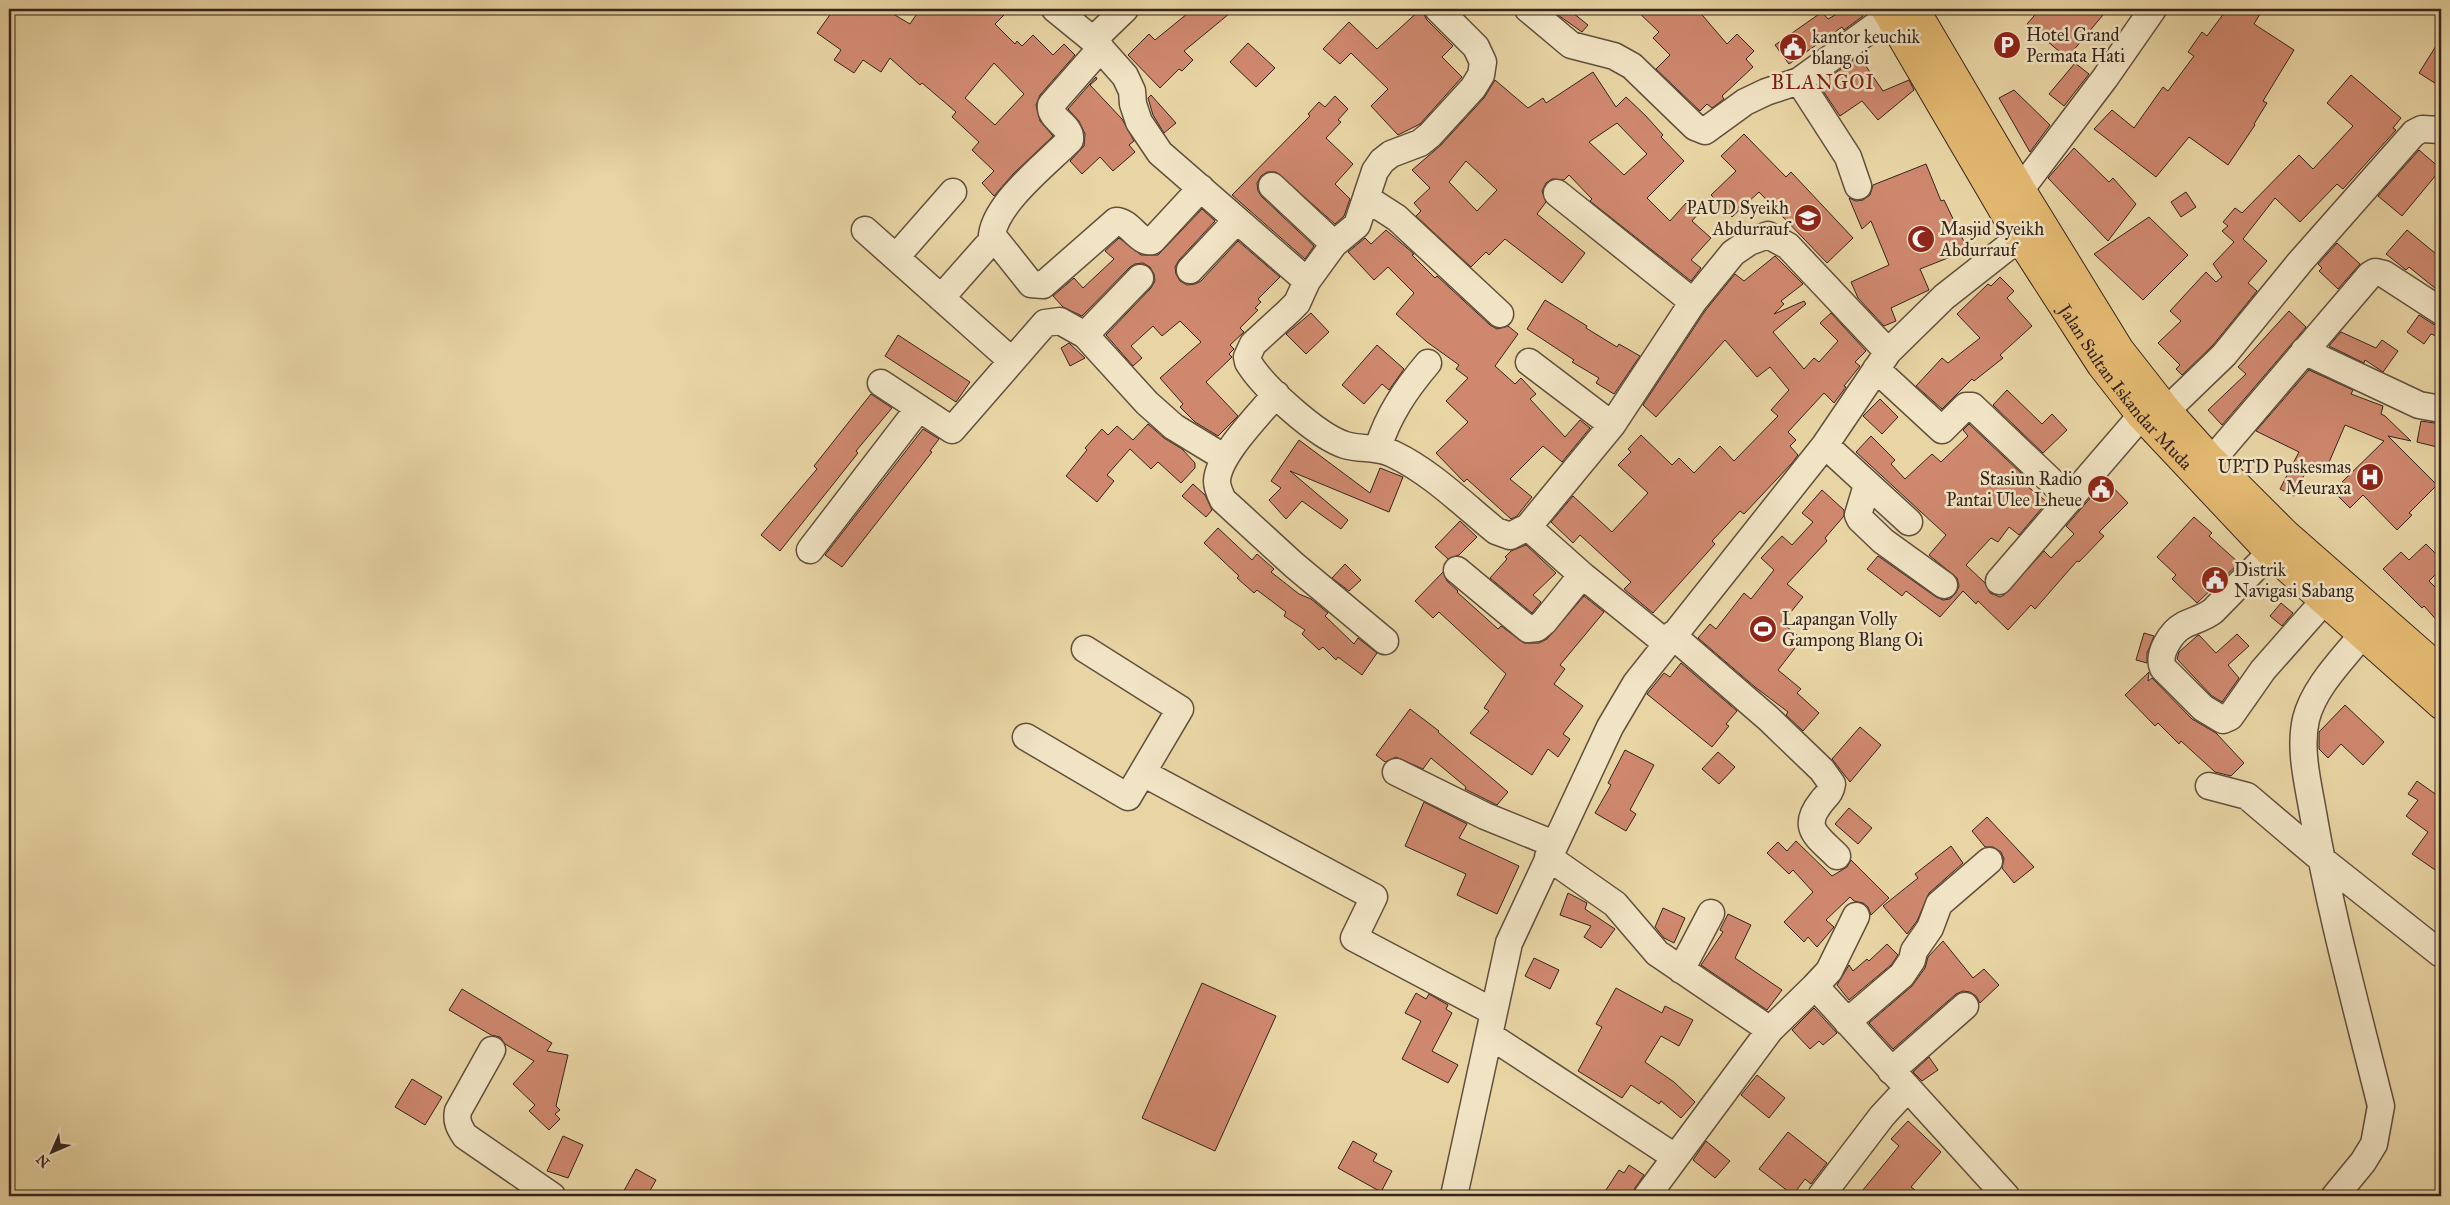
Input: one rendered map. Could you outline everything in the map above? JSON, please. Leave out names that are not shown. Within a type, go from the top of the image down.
[{"type":"highway","name":"Jalan Sultan Iskandar Muda","points":[[1915,9],[2021,189],[2120,350],[2154,413],[2270,553],[2441,705]]},
{"type":"highway","name":"Jalan Sultan Iskandar Muda","points":[[1887,12],[2019,238],[2101,365],[2154,413],[2212,460],[2285,533],[2441,670]]},
{"type":"street","points":[[1055,9],[1097,44],[1125,76],[1132,91],[1133,104],[1139,122],[1147,137],[1160,153],[1307,281]]},
{"type":"street","points":[[1124,9],[1051,105],[1052,113],[1068,132],[1070,140],[1005,204],[993,223],[992,235],[1031,284],[1043,285],[1116,222],[1126,225],[1146,241],[1152,241],[1201,188]]},
{"type":"street","points":[[1438,9],[1476,47],[1483,62],[1481,75],[1473,88],[1430,135],[1420,143],[1391,154],[1382,161],[1375,171],[1357,225],[1334,244],[1307,281],[1296,303],[1253,344],[1247,357],[1252,368],[1276,394],[1320,432],[1346,446],[1378,448],[1407,461],[1496,531],[1510,536],[1528,527],[1612,425],[1693,302],[1733,253],[1749,242],[1768,234],[1788,246],[1942,430],[1966,406],[1972,406],[2070,499]]},
{"type":"street","points":[[1528,9],[1571,45],[1614,56],[1632,66],[1700,130],[1710,129],[1745,102],[1766,92],[1799,82],[1887,12]]},
{"type":"street","points":[[2021,189],[2105,78],[2153,9]]},
{"type":"street","points":[[1799,82],[1848,157],[1858,186]]},
{"type":"street","points":[[1999,581],[2070,499],[2154,413],[2224,355],[2300,262],[2414,133],[2422,129],[2441,130]]},
{"type":"street","points":[[1272,186],[1334,244]]},
{"type":"street","points":[[896,257],[953,192]]},
{"type":"street","points":[[1557,193],[1693,302]]},
{"type":"street","points":[[1366,198],[1396,218],[1500,314]]},
{"type":"street","points":[[1190,270],[1237,220]]},
{"type":"street","points":[[865,230],[1012,361]]},
{"type":"street","points":[[1454,1196],[1509,943],[1610,727],[1636,683],[1669,639],[1825,445],[1882,360],[1944,297],[2019,238]]},
{"type":"street","points":[[941,298],[986,247]]},
{"type":"street","points":[[2212,460],[2366,278],[2375,272],[2384,274],[2441,311]]},
{"type":"street","points":[[1086,335],[1140,278]]},
{"type":"street","points":[[881,383],[952,430],[1045,324],[1060,321],[1086,335],[1147,403],[1174,427],[1225,458]]},
{"type":"street","points":[[2304,351],[2419,405],[2441,409]]},
{"type":"street","points":[[1529,362],[1612,425]]},
{"type":"street","points":[[1378,448],[1384,428],[1395,406],[1428,363]]},
{"type":"street","points":[[1276,394],[1225,458],[1217,480],[1223,500],[1294,565],[1385,641]]},
{"type":"street","points":[[810,550],[919,408]]},
{"type":"street","points":[[1825,445],[1909,522]]},
{"type":"street","points":[[1867,485],[1858,515],[1860,519],[1883,542],[1944,585]]},
{"type":"street","points":[[1528,527],[1582,575],[1669,639],[1769,719],[1822,770],[1832,784],[1831,791],[1812,813],[1810,824],[1814,834],[1837,856]]},
{"type":"street","points":[[2270,553],[2213,611],[2203,618],[2182,626],[2162,653],[2160,662],[2163,668],[2203,708],[2223,720],[2230,717],[2263,670],[2324,601]]},
{"type":"street","points":[[1457,570],[1528,629],[1536,628],[1544,622],[1582,575]]},
{"type":"street","points":[[2335,1196],[2363,1162],[2374,1144],[2381,1106],[2320,858],[2304,762],[2302,736],[2307,716],[2318,690],[2362,635]]},
{"type":"street","points":[[1026,737],[1128,797],[1180,709],[1085,649]]},
{"type":"street","points":[[1143,772],[1374,897],[1354,938],[1492,1024],[1675,1157]]},
{"type":"street","points":[[1396,772],[1551,851],[1615,904],[1657,952],[1770,1030]]},
{"type":"street","points":[[2209,786],[2247,796],[2320,858],[2441,954]]},
{"type":"street","points":[[1847,1022],[1902,975],[1912,960],[1914,951],[1930,928],[1939,904],[1990,861]]},
{"type":"street","points":[[1681,970],[1711,913]]},
{"type":"street","points":[[1647,1196],[1770,1030],[1829,971],[1856,916]]},
{"type":"street","points":[[1815,986],[2006,1196]]},
{"type":"street","points":[[1821,1196],[1882,1116],[1899,1080],[1965,1006]]},
{"type":"street","points":[[492,1050],[458,1110],[456,1118],[459,1127],[465,1136],[552,1196]]},
{"type":"building","points":[[834,9],[885,9],[910,24],[920,9],[1010,9],[995,24],[1015,44],[1017,41],[1022,46],[1033,35],[1053,55],[1064,44],[1075,55],[1040,95],[1036,105],[1040,121],[1053,136],[1013,174],[994,196],[982,183],[994,171],[972,150],[979,142],[952,117],[956,112],[922,83],[920,85],[890,58],[881,72],[863,60],[854,73],[834,60],[841,50],[817,33]],"holes":[[[994,63],[1024,94],[995,125],[965,98]]]},
{"type":"building","points":[[1193,9],[1235,9],[1184,51],[1193,60],[1182,71],[1179,69],[1160,88],[1128,55],[1149,34],[1155,40]]},
{"type":"building","points":[[1421,9],[1427,20],[1453,46],[1442,57],[1462,77],[1420,124],[1398,135],[1371,106],[1388,89],[1351,53],[1340,64],[1323,49],[1349,22],[1377,49]]},
{"type":"building","points":[[1563,9],[1568,9],[1588,25],[1582,32],[1558,15]]},
{"type":"building","points":[[1635,9],[1697,9],[1727,44],[1737,34],[1754,51],[1746,59],[1753,67],[1722,96],[1724,99],[1712,108],[1707,104],[1700,111],[1656,69],[1670,55],[1653,38],[1659,32]]},
{"type":"building","points":[[1846,9],[1865,9],[1861,12],[1863,16],[1844,30],[1842,27],[1789,64],[1775,45],[1822,12],[1828,19]]},
{"type":"building","points":[[2040,9],[2108,9],[2067,58],[2027,24]]},
{"type":"building","points":[[2227,9],[2252,9],[2260,14],[2254,24],[2294,50],[2263,101],[2267,103],[2255,125],[2228,165],[2189,137],[2156,177],[2094,129],[2112,110],[2134,128],[2163,87],[2168,91],[2194,56],[2188,52],[2202,32],[2207,36]]},
{"type":"building","points":[[2441,38],[2441,87],[2419,73]]},
{"type":"building","points":[[1248,43],[1275,68],[1256,87],[1230,62]]},
{"type":"building","points":[[1859,56],[1883,91],[1909,80],[1914,90],[1878,120],[1862,101],[1840,116],[1819,85]]},
{"type":"building","points":[[2075,63],[2089,74],[2064,106],[2049,94]]},
{"type":"building","points":[[1593,72],[1616,107],[1626,97],[1663,135],[1661,137],[1684,161],[1647,198],[1670,221],[1686,203],[1698,214],[1692,221],[1711,238],[1691,260],[1701,268],[1691,281],[1590,201],[1592,199],[1569,175],[1564,180],[1552,179],[1546,183],[1542,191],[1546,202],[1537,214],[1585,253],[1562,283],[1505,239],[1489,255],[1486,252],[1471,267],[1416,216],[1421,211],[1414,203],[1430,188],[1412,170],[1441,145],[1484,98],[1495,80],[1528,108],[1543,98],[1546,103]],"holes":[[[1617,123],[1647,154],[1624,175],[1589,142]],[[1466,161],[1497,190],[1477,211],[1449,182]]]},
{"type":"building","points":[[2351,75],[2401,118],[2393,128],[2396,130],[2343,189],[2337,184],[2300,222],[2275,198],[2243,239],[2267,261],[2248,283],[2257,291],[2213,345],[2182,375],[2176,369],[2180,365],[2158,343],[2181,321],[2170,311],[2206,272],[2216,282],[2222,277],[2213,264],[2234,242],[2222,231],[2228,226],[2223,222],[2235,208],[2242,213],[2299,155],[2313,169],[2353,126],[2327,103]]},
{"type":"building","points":[[1096,77],[1097,79],[1090,85],[1122,119],[1134,141],[1129,145],[1135,152],[1113,171],[1100,157],[1082,174],[1070,161],[1084,146],[1085,134],[1079,121],[1068,109]]},
{"type":"building","points":[[2014,90],[2050,125],[2030,152],[1999,98]]},
{"type":"building","points":[[1151,95],[1176,123],[1164,133],[1153,115],[1148,98]]},
{"type":"building","points":[[1335,96],[1348,109],[1338,120],[1341,122],[1326,138],[1353,164],[1335,184],[1350,199],[1344,216],[1335,224],[1276,172],[1267,172],[1261,176],[1257,183],[1258,191],[1262,197],[1314,246],[1305,259],[1232,195],[1310,116],[1308,114],[1319,102],[1325,107]]},
{"type":"building","points":[[1744,134],[1786,177],[1791,172],[1853,238],[1827,263],[1759,192],[1732,217],[1711,195],[1736,171],[1721,156]]},
{"type":"building","points":[[2074,148],[2109,182],[2113,178],[2136,204],[2108,241],[2048,178]]},
{"type":"building","points":[[2419,150],[2441,169],[2402,216],[2378,196]]},
{"type":"building","points":[[1926,164],[1941,201],[1944,200],[1968,250],[1920,269],[1929,290],[1891,308],[1896,321],[1884,326],[1858,298],[1851,282],[1889,265],[1871,221],[1862,229],[1849,198],[1856,201],[1863,200],[1870,195],[1873,185]]},
{"type":"building","points":[[2186,192],[2196,207],[2181,217],[2171,202]]},
{"type":"building","points":[[1202,209],[1215,221],[1179,260],[1175,267],[1180,281],[1187,285],[1201,281],[1238,241],[1280,277],[1258,299],[1261,302],[1255,308],[1258,310],[1240,328],[1244,332],[1230,345],[1234,349],[1229,354],[1232,357],[1206,382],[1238,416],[1218,436],[1195,422],[1180,407],[1183,404],[1160,378],[1201,342],[1180,321],[1162,336],[1153,326],[1131,346],[1142,358],[1133,366],[1106,335],[1151,288],[1155,281],[1150,267],[1143,263],[1130,267],[1082,316],[1063,307],[1053,296],[1074,278],[1083,288],[1114,259],[1105,251],[1119,238],[1141,255],[1158,255]]},
{"type":"building","points":[[2149,217],[2188,255],[2143,300],[2094,254]]},
{"type":"building","points":[[1386,230],[1414,254],[1412,255],[1435,278],[1437,276],[1490,325],[1497,329],[1508,326],[1518,334],[1495,366],[1515,384],[1521,378],[1536,394],[1530,399],[1565,437],[1580,420],[1590,428],[1562,462],[1543,446],[1510,479],[1532,497],[1517,516],[1511,519],[1467,479],[1464,482],[1436,453],[1468,422],[1446,401],[1468,378],[1456,369],[1459,365],[1427,342],[1396,314],[1414,293],[1388,267],[1374,280],[1348,252],[1365,238],[1371,244]]},
{"type":"building","points":[[2407,230],[2441,258],[2441,293],[2409,267],[2406,270],[2386,254]]},
{"type":"building","points":[[2337,243],[2360,264],[2338,289],[2319,271],[2322,268],[2318,264]]},
{"type":"building","points":[[1775,256],[1803,284],[1781,301],[1784,304],[1774,314],[1804,301],[1806,304],[1773,332],[1804,369],[1814,358],[1819,362],[1838,341],[1820,323],[1831,313],[1866,351],[1855,362],[1860,366],[1844,386],[1846,387],[1834,403],[1824,393],[1788,432],[1796,440],[1790,446],[1798,455],[1792,463],[1744,514],[1740,511],[1712,541],[1715,544],[1653,613],[1624,589],[1631,582],[1580,535],[1573,543],[1551,522],[1573,496],[1612,532],[1648,493],[1618,465],[1631,452],[1628,449],[1641,435],[1672,465],[1679,458],[1694,473],[1720,446],[1734,461],[1778,416],[1771,410],[1789,390],[1770,367],[1757,377],[1725,340],[1656,417],[1643,405],[1705,311],[1735,274],[1744,281]]},
{"type":"building","points":[[2000,277],[2014,291],[2007,298],[2032,326],[2000,355],[2003,358],[1974,381],[1972,379],[1942,409],[1916,386],[1942,358],[1948,363],[1980,338],[1957,314],[1988,284],[1991,286]]},
{"type":"building","points":[[1545,300],[1617,347],[1619,344],[1640,356],[1614,394],[1596,383],[1599,378],[1572,362],[1574,360],[1527,329]]},
{"type":"building","points":[[2289,311],[2306,327],[2222,425],[2208,410],[2246,374],[2238,367]]},
{"type":"building","points":[[1311,313],[1329,332],[1306,354],[1286,334]]},
{"type":"building","points":[[2419,315],[2433,324],[2441,326],[2441,338],[2431,334],[2424,344],[2407,332]]},
{"type":"building","points":[[2341,332],[2376,348],[2382,340],[2398,351],[2383,372],[2365,360],[2364,363],[2329,346]]},
{"type":"building","points":[[898,335],[970,382],[956,402],[885,356]]},
{"type":"building","points":[[1069,343],[1085,358],[1070,366],[1061,348]]},
{"type":"building","points":[[1377,345],[1404,369],[1389,390],[1382,384],[1364,404],[1342,385]]},
{"type":"building","points":[[2309,370],[2353,390],[2351,394],[2383,406],[2381,414],[2411,441],[2388,436],[2437,485],[2409,513],[2412,515],[2397,530],[2363,495],[2350,508],[2337,495],[2348,485],[2342,482],[2384,441],[2345,425],[2324,474],[2308,467],[2294,496],[2280,489],[2299,452],[2256,431]]},
{"type":"building","points":[[2007,390],[2042,424],[2052,414],[2067,430],[2043,453],[1993,405]]},
{"type":"building","points":[[871,394],[892,408],[856,451],[858,453],[780,551],[761,535],[817,469],[814,466]]},
{"type":"building","points":[[1880,399],[1898,417],[1882,434],[1863,416]]},
{"type":"building","points":[[2421,421],[2441,424],[2441,448],[2417,442]]},
{"type":"building","points":[[1148,424],[1164,438],[1182,449],[1195,463],[1195,468],[1181,483],[1158,462],[1151,469],[1130,449],[1107,475],[1114,481],[1097,502],[1066,476],[1087,450],[1085,448],[1102,429],[1108,435],[1117,426],[1133,440]]},
{"type":"building","points":[[1969,424],[2022,474],[2017,478],[2047,502],[2019,535],[2009,527],[1998,542],[1991,538],[1966,565],[1985,583],[1990,593],[2000,597],[2004,595],[2044,551],[2051,558],[2074,534],[2066,526],[2106,480],[2128,503],[2099,532],[2104,536],[2079,562],[2077,561],[2035,609],[2031,605],[2008,630],[1978,601],[1976,604],[1963,591],[1940,617],[1906,591],[1902,596],[1867,569],[1878,556],[1936,597],[1943,600],[1950,599],[1956,593],[1959,586],[1957,578],[1929,555],[1946,535],[1856,452],[1871,436],[1895,460],[1891,464],[1905,479],[1932,454],[1941,462],[1968,436],[1963,430]]},
{"type":"building","points":[[923,429],[939,439],[930,451],[932,452],[842,567],[825,555]]},
{"type":"building","points":[[1299,440],[1370,493],[1380,468],[1403,477],[1389,512],[1290,471],[1348,520],[1341,529],[1302,501],[1286,519],[1269,500],[1281,488],[1271,481]]},
{"type":"building","points":[[1193,484],[1205,495],[1212,510],[1206,517],[1182,496]]},
{"type":"building","points":[[1822,490],[1844,510],[1844,516],[1825,538],[1827,541],[1787,584],[1803,597],[1782,623],[1802,639],[1778,670],[1801,689],[1797,693],[1819,713],[1803,731],[1786,715],[1788,712],[1755,687],[1698,638],[1710,624],[1716,629],[1744,593],[1751,599],[1774,570],[1761,558],[1782,536],[1792,545],[1813,522],[1802,513]]},
{"type":"building","points":[[2194,517],[2212,533],[2209,536],[2239,563],[2197,603],[2172,579],[2176,575],[2157,557]]},
{"type":"building","points":[[1460,521],[1477,537],[1459,555],[1448,559],[1435,547]]},
{"type":"building","points":[[1218,528],[1252,560],[1257,554],[1274,569],[1271,572],[1299,594],[1311,599],[1328,613],[1325,616],[1354,644],[1358,638],[1377,653],[1362,675],[1338,657],[1336,660],[1323,647],[1319,650],[1302,634],[1305,630],[1284,616],[1286,612],[1257,590],[1254,593],[1237,578],[1239,576],[1204,543]]},
{"type":"building","points":[[2426,544],[2441,559],[2441,569],[2429,581],[2441,593],[2441,625],[2424,606],[2422,608],[2383,569],[2401,552],[2409,560]]},
{"type":"building","points":[[1526,545],[1556,573],[1533,595],[1541,602],[1532,613],[1490,578],[1507,559],[1505,557],[1511,551]]},
{"type":"building","points":[[1345,564],[1361,580],[1349,591],[1332,578]]},
{"type":"building","points":[[1443,572],[1447,581],[1457,592],[1498,629],[1501,626],[1524,643],[1539,643],[1547,639],[1584,596],[1604,612],[1560,665],[1565,669],[1554,684],[1583,706],[1563,734],[1570,739],[1558,757],[1548,749],[1532,775],[1470,733],[1489,711],[1484,708],[1506,674],[1439,612],[1433,618],[1415,601]]},
{"type":"building","points":[[2281,603],[2293,613],[2282,626],[2270,616]]},
{"type":"building","points":[[2144,633],[2154,636],[2147,653],[2147,663],[2136,660]]},
{"type":"building","points":[[2237,634],[2249,646],[2228,665],[2239,678],[2222,702],[2212,696],[2177,659],[2179,652],[2199,635],[2216,653]]},
{"type":"building","points":[[1681,663],[1737,711],[1726,724],[1729,726],[1712,747],[1647,694],[1664,673],[1670,677]]},
{"type":"building","points":[[2149,672],[2148,681],[2152,678],[2192,719],[2216,733],[2244,763],[2231,776],[2215,772],[2181,741],[2179,744],[2158,723],[2155,726],[2125,695]]},
{"type":"building","points":[[2345,705],[2384,742],[2363,765],[2341,744],[2328,758],[2319,749],[2319,732]]},
{"type":"building","points":[[1410,709],[1439,731],[1508,792],[1497,805],[1465,789],[1466,787],[1431,758],[1423,769],[1396,757],[1385,762],[1376,755]]},
{"type":"building","points":[[1860,727],[1881,745],[1850,782],[1832,759]]},
{"type":"building","points":[[1625,750],[1654,765],[1630,810],[1636,814],[1626,831],[1595,813],[1611,785],[1608,783]]},
{"type":"building","points":[[1718,752],[1735,767],[1719,784],[1702,769]]},
{"type":"building","points":[[2417,781],[2441,798],[2441,874],[2412,854],[2428,832],[2406,816],[2418,800],[2408,794]]},
{"type":"building","points":[[1424,802],[1467,824],[1459,838],[1519,866],[1497,914],[1457,895],[1466,874],[1405,846]]},
{"type":"building","points":[[1849,808],[1872,828],[1858,844],[1835,824]]},
{"type":"building","points":[[1987,817],[2034,867],[2014,883],[2002,868],[2004,859],[2001,852],[1993,847],[1985,847],[1972,831]]},
{"type":"building","points":[[1796,841],[1832,876],[1847,867],[1851,860],[1889,898],[1871,915],[1868,907],[1863,903],[1854,901],[1850,897],[1826,920],[1834,927],[1817,947],[1808,937],[1804,942],[1784,922],[1813,892],[1793,870],[1789,874],[1767,853],[1778,842],[1787,851]]},
{"type":"building","points":[[1951,846],[1963,863],[1929,893],[1917,921],[1907,934],[1883,906],[1918,878],[1915,874]]},
{"type":"building","points":[[1568,893],[1587,903],[1585,909],[1615,929],[1601,948],[1584,937],[1591,926],[1560,915]]},
{"type":"building","points":[[1663,908],[1685,918],[1674,943],[1664,938],[1655,927]]},
{"type":"building","points":[[1728,914],[1751,925],[1735,958],[1782,990],[1767,1010],[1701,965],[1723,932],[1720,930]]},
{"type":"building","points":[[1943,941],[1973,978],[1984,969],[1999,985],[1980,1003],[1976,996],[1970,992],[1963,991],[1956,994],[1893,1049],[1869,1023],[1912,986],[1925,968],[1928,957]]},
{"type":"building","points":[[1887,944],[1898,955],[1891,965],[1849,1000],[1837,985],[1849,965],[1853,971],[1867,959],[1869,961]]},
{"type":"building","points":[[1534,958],[1559,970],[1550,989],[1525,976]]},
{"type":"building","points":[[1202,983],[1276,1016],[1215,1151],[1142,1118]]},
{"type":"building","points":[[1616,988],[1662,1013],[1665,1006],[1693,1020],[1679,1046],[1661,1036],[1645,1062],[1674,1082],[1695,1102],[1681,1118],[1661,1101],[1659,1104],[1631,1085],[1622,1098],[1578,1071],[1602,1027],[1596,1024]]},
{"type":"building","points":[[462,989],[552,1043],[547,1051],[568,1055],[556,1106],[560,1110],[555,1114],[560,1119],[549,1130],[529,1111],[535,1105],[513,1084],[534,1061],[505,1044],[500,1037],[491,1035],[449,1010]]},
{"type":"building","points":[[1416,993],[1426,999],[1429,994],[1448,1005],[1446,1009],[1452,1013],[1432,1051],[1458,1065],[1448,1083],[1402,1059],[1421,1021],[1405,1013]]},
{"type":"building","points":[[1814,1008],[1837,1033],[1823,1045],[1819,1041],[1810,1049],[1792,1030]]},
{"type":"building","points":[[1929,1057],[1938,1070],[1922,1081],[1913,1072]]},
{"type":"building","points":[[1757,1075],[1785,1098],[1769,1118],[1741,1095]]},
{"type":"building","points":[[412,1079],[442,1097],[425,1125],[395,1107]]},
{"type":"building","points":[[1908,1121],[1941,1152],[1911,1187],[1923,1196],[1858,1196],[1899,1146],[1891,1139]]},
{"type":"building","points":[[1788,1132],[1827,1163],[1811,1184],[1805,1179],[1793,1195],[1759,1169]]},
{"type":"building","points":[[563,1136],[583,1145],[568,1178],[547,1171]]},
{"type":"building","points":[[1353,1141],[1377,1154],[1373,1161],[1392,1171],[1381,1192],[1338,1168]]},
{"type":"building","points":[[1706,1141],[1730,1161],[1715,1178],[1693,1160]]},
{"type":"building","points":[[1629,1165],[1644,1175],[1632,1196],[1602,1196],[1619,1170],[1624,1173]]},
{"type":"building","points":[[636,1169],[656,1180],[647,1196],[621,1196]]},
{"type":"place","name":"Hotel Grand Permata Hati","points":[[2007,45]]},
{"type":"place","name":"kantor keuchik blang oi","points":[[1793,47]]},
{"type":"place","name":"PAUD Syeikh Abdurrauf","points":[[1808,218]]},
{"type":"place","name":"Masjid Syeikh Abdurrauf","points":[[1921,239]]},
{"type":"place","name":"UPTD Puskesmas Meuraxa","points":[[2370,477]]},
{"type":"place","name":"Stasiun Radio Pantai Ulee Lheue","points":[[2101,489]]},
{"type":"place","name":"Distrik Navigasi Sabang","points":[[2215,580]]},
{"type":"place","name":"Lapangan Volly Gampong Blang Oi","points":[[1763,629]]},
{"type":"district","name":"BLANGOI","points":[[1823,82]]}]
